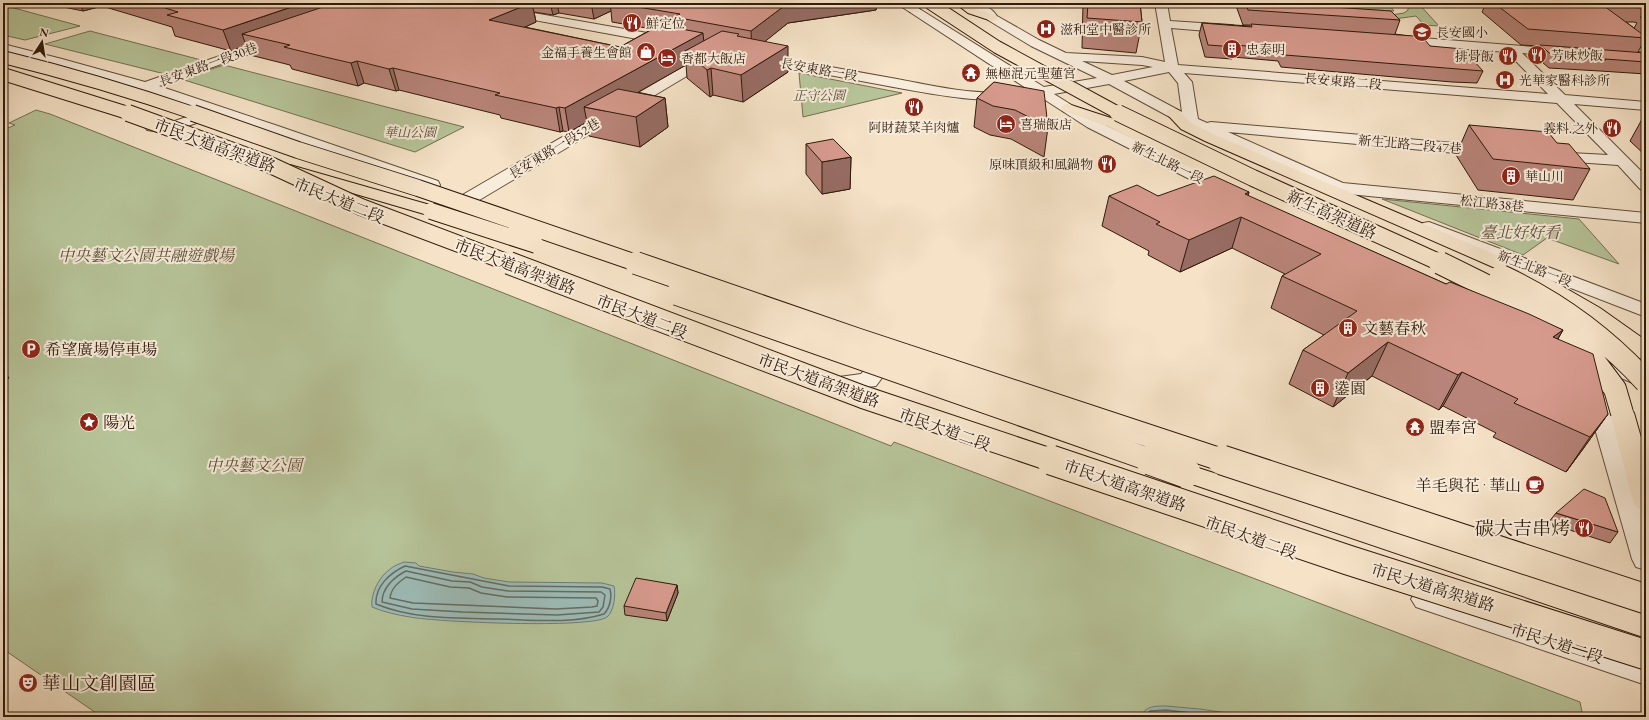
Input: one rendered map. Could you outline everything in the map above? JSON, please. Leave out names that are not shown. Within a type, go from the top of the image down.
[{"type":"highway","name":"新生高架道路","points":[[930,3],[997,48],[1103,106],[1253,178],[1473,278],[1525,305],[1547,319],[1588,353],[1602,370],[1614,389],[1646,501]]},
{"type":"highway","name":"新生高架道路","points":[[946,3],[1035,58],[1117,102],[1220,151],[1505,277],[1532,291],[1592,330],[1626,359],[1646,381]]},
{"type":"highway","points":[[961,3],[972,7]]},
{"type":"highway","name":"市民大道高架道路","points":[[3,57],[62,72],[146,97],[298,150],[418,188],[1040,401],[1646,599]]},
{"type":"highway","name":"市民大道高架道路","points":[[3,74],[127,113],[266,163],[361,207],[863,397],[1348,560],[1646,655]]},
{"type":"highway","points":[[1068,108],[1112,124],[1294,213],[1456,283],[1503,307],[1547,334],[1583,365],[1602,386],[1622,413]]},
{"type":"highway","points":[[1173,113],[1186,126],[1210,138],[1534,278],[1561,292],[1608,322],[1646,352]]},
{"type":"highway","points":[[298,150],[431,211]]},
{"type":"highway","points":[[266,163],[431,211],[577,258],[1186,473],[1646,625]]},
{"type":"street","points":[[457,3],[681,43]]},
{"type":"street","name":"新生北路一段","points":[[902,3],[912,6],[938,27],[1092,124],[1294,224],[1460,299]]},
{"type":"street","points":[[1161,3],[1172,68],[1184,82],[1194,123]]},
{"type":"street","points":[[1582,3],[1614,26],[1643,56]]},
{"type":"street","name":"新生北路一段","points":[[972,7],[990,14],[992,18],[1035,43],[1110,79],[1173,113],[1338,188],[1421,224],[1646,311]]},
{"type":"street","points":[[589,27],[606,19]]},
{"type":"street","points":[[1164,24],[1244,30]]},
{"type":"street","points":[[1614,26],[1633,27]]},
{"type":"street","name":"長安東路一段30巷","points":[[147,86],[289,36]]},
{"type":"street","points":[[1385,40],[1578,53]]},
{"type":"street","points":[[3,48],[97,71],[147,86],[1052,399],[1646,594]]},
{"type":"street","name":"長安東路一段52巷","points":[[470,198],[724,51],[704,48]]},
{"type":"street","points":[[1510,48],[1560,99],[1634,169],[1646,185]]},
{"type":"street","name":"長安東路一段","points":[[744,55],[959,94],[1010,96],[1041,92]]},
{"type":"street","points":[[1063,56],[1142,61],[1172,68]]},
{"type":"street","name":"長安東路二段","points":[[1041,92],[1172,68],[1646,106]]},
{"type":"street","name":"市民大道二段","points":[[3,79],[84,103],[174,135],[305,186],[428,237],[891,410],[1456,610],[1646,672]]},
{"type":"street","points":[[151,127],[167,129],[209,114],[206,106]]},
{"type":"street","points":[[174,135],[171,130],[212,115],[230,115]]},
{"type":"street","name":"新生北路一段47巷","points":[[1194,123],[1503,153]]},
{"type":"street","points":[[1535,156],[1634,169]]},
{"type":"street","name":"松江路38巷","points":[[1338,188],[1646,218]]},
{"type":"street","points":[[1524,265],[1646,322]]},
{"type":"street","points":[[1540,334],[1646,381]]},
{"type":"street","points":[[824,385],[868,381],[888,355],[867,336]]},
{"type":"street","points":[[1584,353],[1646,559]]},
{"type":"street","points":[[891,410],[874,392],[900,357],[934,359]]},
{"type":"green space","points":[[1320,3],[1334,3],[1343,8],[1391,15],[1404,13],[1408,10],[1405,3],[1418,3],[1439,26],[1424,25],[1416,16],[1394,19],[1330,19]]},
{"type":"green space","points":[[1351,3],[1389,5],[1394,11],[1355,9]]},
{"type":"green space","points":[[3,5],[80,26],[25,40],[3,35]]},
{"type":"green space","points":[[90,31],[209,62],[169,75],[45,44]]},
{"type":"green space","name":"華山公園","points":[[224,65],[464,127],[415,152],[181,79]]},
{"type":"green space","name":"正守公園","points":[[799,73],[902,93],[803,117]]},
{"type":"green space","name":"中央藝文公園","points":[[36,110],[50,114],[891,446],[894,442],[1580,702],[1583,717],[102,717],[3,649],[3,130],[15,125],[9,123]]},
{"type":"green space","name":"臺北好好看","points":[[1382,199],[1579,219],[1619,264],[1547,238],[1523,255]]},
{"type":"water","points":[[404,562],[416,563],[419,566],[473,574],[484,578],[509,582],[602,583],[614,586],[614,603],[607,617],[595,621],[544,624],[425,619],[395,614],[372,607],[372,597],[382,577],[392,567]]},
{"type":"water","points":[[1166,706],[1241,715],[1241,717],[1140,717],[1142,713],[1151,707]]},
{"type":"building","points":[[149,3],[303,3],[223,30],[167,15],[178,12]]},
{"type":"building","points":[[335,3],[531,3],[489,20],[620,47],[660,25],[703,33],[565,108],[556,108],[495,95],[500,93],[393,68],[389,69],[357,61],[351,63],[284,47],[290,45],[242,34]]},
{"type":"building","points":[[614,3],[788,3],[751,31],[674,17],[680,14]]},
{"type":"building","points":[[1088,3],[1140,3],[1142,22],[1087,18]]},
{"type":"building","points":[[1245,3],[1288,3],[1391,11],[1400,20],[1248,10]]},
{"type":"building","points":[[1494,3],[1600,3],[1646,38],[1528,29]]},
{"type":"building","points":[[1618,3],[1646,3],[1646,8],[1624,7]]},
{"type":"building","points":[[1202,23],[1252,27],[1251,24],[1414,36],[1425,40],[1430,46],[1463,49],[1483,71],[1285,55],[1282,49],[1235,45],[1236,47],[1208,45]]},
{"type":"building","points":[[722,31],[739,34],[737,36],[788,46],[741,75],[711,68],[707,70],[685,51]]},
{"type":"building","points":[[1540,45],[1646,53],[1646,62],[1554,57]]},
{"type":"building","points":[[994,82],[1044,91],[1048,127],[1015,110],[993,106],[977,98]]},
{"type":"building","points":[[618,89],[665,98],[636,117],[584,107]]},
{"type":"building","points":[[1469,125],[1548,132],[1557,143],[1569,144],[1590,169],[1493,159]]},
{"type":"building","points":[[833,139],[851,157],[822,162],[806,144]]},
{"type":"building","points":[[1214,176],[1249,192],[1245,194],[1446,284],[1450,282],[1529,314],[1563,330],[1553,337],[1593,354],[1608,414],[1590,437],[1514,403],[1518,399],[1462,372],[1458,375],[1388,342],[1348,373],[1303,350],[1357,311],[1282,276],[1321,254],[1241,217],[1189,240],[1156,224],[1160,222],[1109,196],[1137,185],[1158,196]]},
{"type":"building","points":[[1584,489],[1605,498],[1618,532],[1556,513]]},
{"type":"building","points":[[636,578],[677,585],[666,613],[624,606]]},
{"type":"place","name":"鮮定位","points":[[632,23]]},
{"type":"place","name":"滋和堂中醫診所","points":[[1046,29]]},
{"type":"place","name":"長安國小","points":[[1422,32]]},
{"type":"place","name":"忠泰明","points":[[1232,49]]},
{"type":"place","name":"金福手養生會館","points":[[646,52]]},
{"type":"place","name":"芳味炒飯","points":[[1537,55]]},
{"type":"place","name":"排骨飯","points":[[1508,56]]},
{"type":"place","name":"香都大飯店","points":[[667,58]]},
{"type":"place","name":"無極混元聖蓮宮","points":[[971,73]]},
{"type":"place","name":"光華家醫科診所","points":[[1505,80]]},
{"type":"place","name":"阿財蔬菜羊肉爐","points":[[914,107]]},
{"type":"place","name":"喜瑞飯店","points":[[1006,124]]},
{"type":"place","name":"義料.之外","points":[[1612,128]]},
{"type":"place","name":"原味頂級和風鍋物","points":[[1107,164]]},
{"type":"place","name":"華山川","points":[[1511,176]]},
{"type":"place","name":"文藝春秋","points":[[1348,328]]},
{"type":"place","name":"希望廣場停車場","points":[[31,349]]},
{"type":"place","name":"鍌園","points":[[1320,388]]},
{"type":"place","name":"陽光","points":[[89,422]]},
{"type":"place","name":"盟奉宮","points":[[1415,427]]},
{"type":"place","name":"羊毛與花 ‧ 華山","points":[[1535,485]]},
{"type":"place","name":"碳大吉串烤","points":[[1584,528]]},
{"type":"place","name":"華山文創園區","points":[[28,683]]},
{"type":"park label","name":"中央藝文公園共融遊戲場","points":[[146,255]]}]
